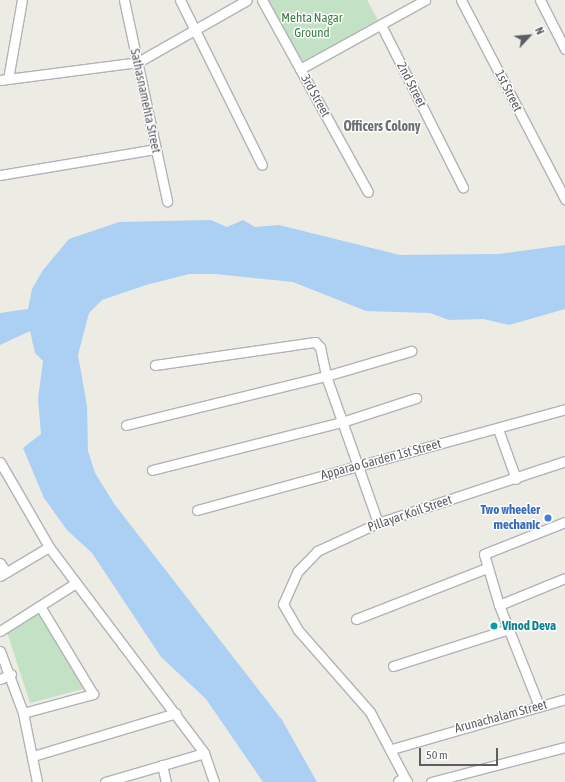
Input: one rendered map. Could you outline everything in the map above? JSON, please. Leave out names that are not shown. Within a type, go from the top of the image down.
[{"type":"street","points":[[22,0],[4,80],[138,62],[196,29],[231,4],[247,0]]},
{"type":"street","name":"Sathasnamehta Street","points":[[124,0],[167,201]]},
{"type":"street","points":[[180,0],[196,29],[262,165]]},
{"type":"street","name":"3rd Street","points":[[262,0],[368,192]]},
{"type":"street","points":[[300,69],[425,0]]},
{"type":"street","name":"1st Street","points":[[461,0],[563,195]]},
{"type":"street","points":[[540,0],[565,49]]},
{"type":"street","name":"2nd Street","points":[[381,25],[463,187]]},
{"type":"street","points":[[0,175],[156,149]]},
{"type":"street","points":[[155,365],[315,342],[320,348],[326,376],[378,523]]},
{"type":"street","points":[[126,425],[326,376],[411,351]]},
{"type":"street","points":[[152,470],[342,422],[416,398]]},
{"type":"street","name":"Apparao Garden 1st Street","points":[[197,510],[498,429],[565,409]]},
{"type":"street","points":[[498,429],[516,479]]},
{"type":"street","name":"Pillayar Koil Street","points":[[392,749],[370,712],[298,630],[283,604],[298,571],[317,551],[378,523],[516,479],[565,461]]},
{"type":"street","points":[[0,462],[49,547],[176,713],[204,753],[214,782]]},
{"type":"street","points":[[539,706],[499,605],[487,568],[487,550],[565,522]]},
{"type":"street","points":[[0,563],[3,574],[49,547]]},
{"type":"street","points":[[356,619],[487,568]]},
{"type":"street","points":[[499,605],[565,578]]},
{"type":"street","points":[[0,631],[76,583]]},
{"type":"street","points":[[23,714],[94,694],[40,606]]},
{"type":"street","points":[[393,666],[509,628]]},
{"type":"street","points":[[0,651],[11,674],[23,714],[33,756],[37,782]]},
{"type":"street","points":[[0,679],[11,674]]},
{"type":"street","name":"Arunachalam Street","points":[[392,749],[565,699]]},
{"type":"street","points":[[33,756],[176,713]]},
{"type":"street","points":[[431,782],[565,747]]},
{"type":"street","points":[[392,749],[406,782],[400,782]]},
{"type":"street","points":[[106,782],[121,780],[162,765],[204,753]]},
{"type":"street","points":[[162,765],[166,782]]},
{"type":"green space","name":"Mehta Nagar Ground","points":[[267,0],[367,0],[378,20],[301,63]]},
{"type":"green space","points":[[42,611],[87,688],[30,703],[7,632]]},
{"type":"water","points":[[211,220],[227,227],[243,220],[255,227],[279,225],[400,255],[499,254],[565,245],[565,309],[509,325],[483,319],[449,320],[430,313],[366,311],[293,282],[215,274],[189,274],[146,285],[102,300],[89,313],[78,355],[87,406],[88,451],[95,473],[115,505],[282,720],[317,782],[263,782],[206,699],[161,657],[92,553],[67,530],[44,498],[23,448],[41,434],[38,399],[43,361],[35,353],[30,331],[0,345],[0,313],[28,309],[32,289],[43,270],[69,239],[119,222]]},
{"type":"place","name":"Two wheeler mechanic","points":[[548,518]]},
{"type":"place","name":"Vinod Deva","points":[[494,626]]},
{"type":"district","name":"Officers Colony","points":[[382,126]]}]
